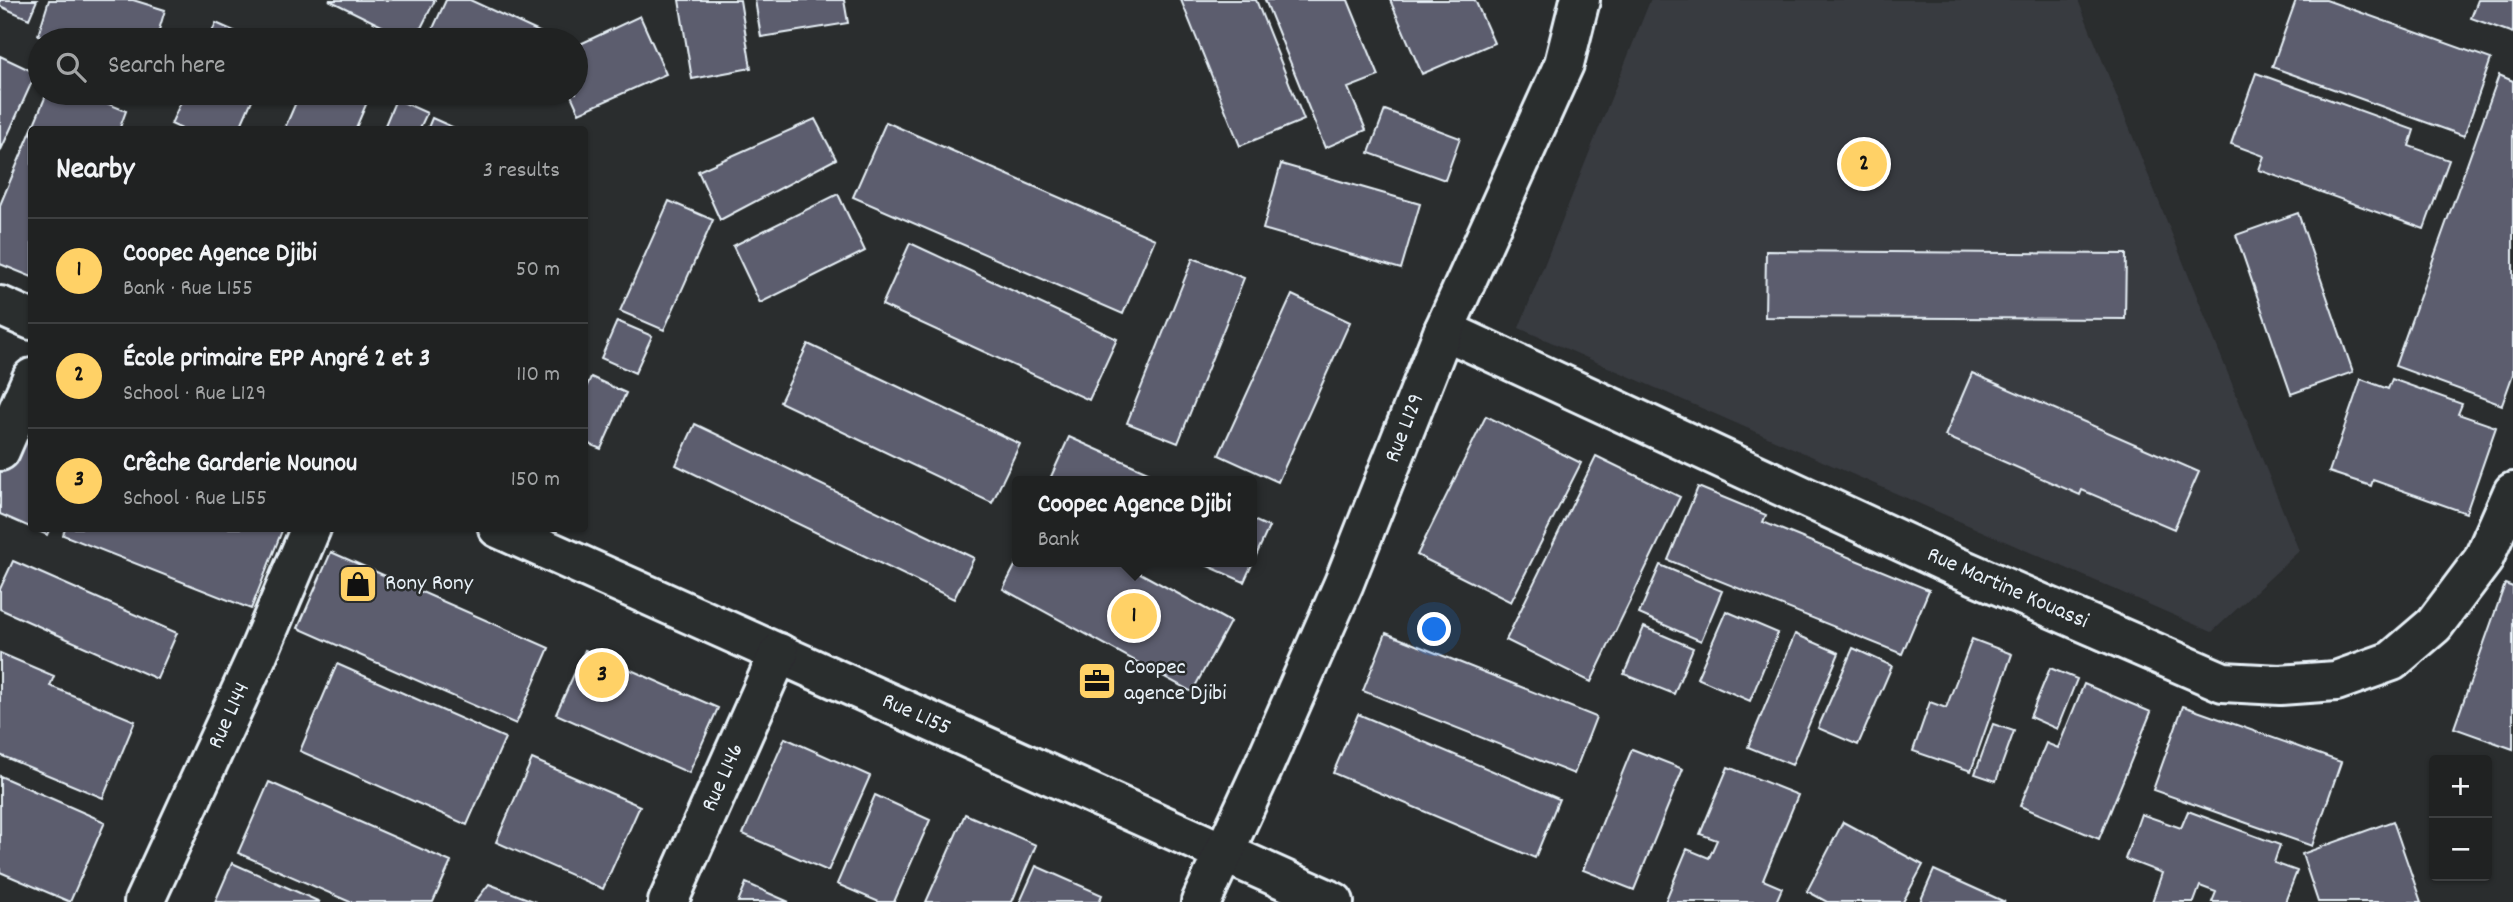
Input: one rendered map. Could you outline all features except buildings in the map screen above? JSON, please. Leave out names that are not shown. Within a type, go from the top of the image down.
[{"type":"street","name":"Rue L129","points":[[1201,902],[1262,771],[1352,564],[1444,330],[1564,64],[1580,0]]},
{"type":"street","points":[[0,306],[28,318]]},
{"type":"street","name":"Rue Martine Kouassi","points":[[1444,330],[1950,564],[2223,682],[2280,685],[2336,681],[2392,661],[2434,625],[2483,560],[2513,492]]},
{"type":"street","points":[[0,451],[28,387]]},
{"type":"street","name":"Rue L144","points":[[144,902],[257,656],[309,532]]},
{"type":"street","name":"Rue L155","points":[[507,532],[1334,902]]},
{"type":"street","name":"Rue L146","points":[[668,902],[779,653]]},
{"type":"shaded area","points":[[2078,0],[2299,551],[2212,632],[1519,328],[1650,1]]},
{"type":"place","name":"École primaire EPP Angré 2 et 3","points":[[1864,164]]},
{"type":"place","name":"Rony Rony","points":[[358,584]]},
{"type":"place","name":"Coopec Agence Djibi","points":[[1134,616]]},
{"type":"place","name":"Crêche Garderie Nounou","points":[[602,675]]},
{"type":"place","name":"Coopec agence Djibi","points":[[1097,681]]}]
